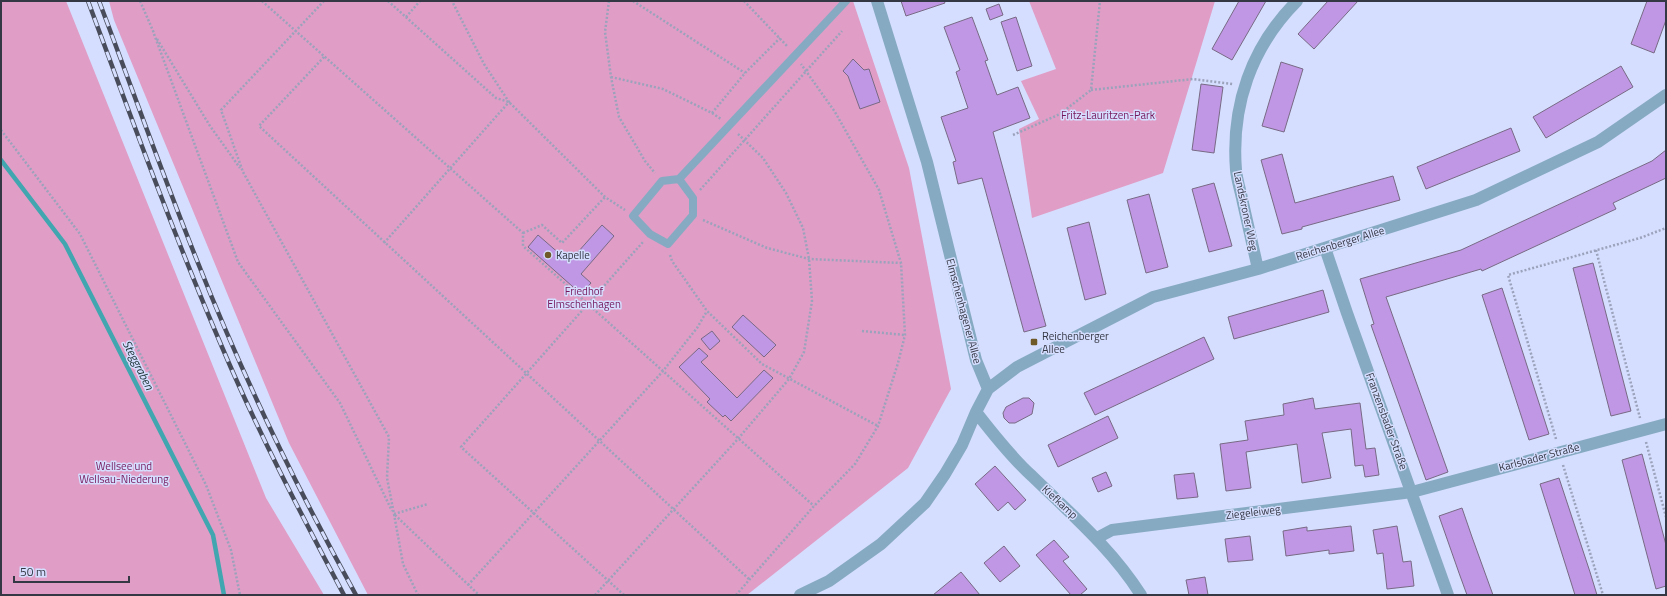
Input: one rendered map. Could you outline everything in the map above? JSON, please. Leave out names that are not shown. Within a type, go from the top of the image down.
[{"type":"street","name":"Elmschenhagener Allee","points":[[878,1],[927,162],[976,360],[988,389]]},
{"type":"street","name":"Landskroner Weg","points":[[1258,269],[1236,171],[1236,127],[1244,85],[1260,48],[1280,18],[1296,1]]},
{"type":"street","name":"Reichenberger Allee","points":[[988,389],[1017,367],[1153,297],[1258,269],[1476,200],[1598,142],[1666,95]]},
{"type":"street","name":"Franzensbader Straße","points":[[1326,248],[1347,312],[1448,595]]},
{"type":"street","points":[[800,595],[829,581],[881,544],[925,503],[945,474],[962,445],[988,389]]},
{"type":"street","name":"Kiefkamp","points":[[976,412],[1030,475],[1096,538],[1126,570],[1141,595]]},
{"type":"street","name":"Karlsbader Straße","points":[[1412,492],[1666,424]]},
{"type":"street","name":"Ziegeleiweg","points":[[1096,538],[1112,530],[1412,492]]},
{"type":"lane","points":[[680,179],[693,198],[693,215],[668,244],[650,234],[634,216],[662,181],[680,179],[846,1]]},
{"type":"path","points":[[140,1],[154,34],[238,262],[340,403],[394,514],[479,595]]},
{"type":"path","points":[[262,1],[296,33],[523,233],[523,246],[663,371],[737,440],[814,506]]},
{"type":"path","points":[[243,172],[221,110],[296,33],[324,1]]},
{"type":"path","points":[[388,1],[496,98],[509,102]]},
{"type":"path","points":[[406,17],[420,1]]},
{"type":"path","points":[[452,1],[484,64],[509,102],[605,197],[634,216]]},
{"type":"path","points":[[609,1],[605,32],[611,77],[620,117],[645,161],[662,181]]},
{"type":"path","points":[[633,1],[744,73]]},
{"type":"path","points":[[736,595],[814,506],[855,464],[878,426],[898,363],[905,334],[901,263],[879,190],[835,112],[795,54],[744,1]]},
{"type":"path","points":[[1091,90],[1100,1]]},
{"type":"path","points":[[693,198],[842,31]]},
{"type":"path","points":[[154,34],[210,126],[243,172],[389,438],[388,478],[403,564],[418,595]]},
{"type":"path","points":[[712,113],[744,73],[780,38]]},
{"type":"path","points":[[324,57],[259,126],[525,373],[674,508],[750,580]]},
{"type":"path","points":[[595,595],[737,440],[789,379],[804,352],[812,301],[803,228],[786,193],[763,158],[729,125],[712,113],[663,89],[611,77]]},
{"type":"path","points":[[1013,135],[1060,114],[1091,90],[1193,79],[1244,85]]},
{"type":"path","points":[[384,243],[509,102]]},
{"type":"path","points":[[1,130],[80,234],[206,485],[232,550],[240,595]]},
{"type":"path","points":[[523,233],[542,225],[562,243],[605,197]]},
{"type":"path","points":[[693,215],[767,248],[808,259],[901,263]]},
{"type":"path","points":[[1603,595],[1559,452],[1508,275],[1666,228]]},
{"type":"path","points":[[624,595],[461,447],[525,373],[650,234]]},
{"type":"path","points":[[668,244],[672,261],[707,311],[762,364],[878,426]]},
{"type":"path","points":[[1596,250],[1666,517]]},
{"type":"path","points":[[468,585],[534,514],[599,439],[663,371],[697,328],[707,311]]},
{"type":"path","points":[[862,331],[905,334]]},
{"type":"path","points":[[394,514],[428,504]]},
{"type":"green space","name":"Wellsee und Wellsau-Niederung","points":[[1,1],[66,1],[266,498],[324,595],[1,595]]},
{"type":"green space","name":"Friedhof Elmschenhagen","points":[[109,1],[853,1],[909,168],[951,389],[908,468],[747,595],[368,595],[289,443],[114,20]]},
{"type":"green space","name":"Fritz-Lauritzen-Park","points":[[1029,1],[1215,1],[1163,173],[1032,218],[1019,129],[1039,119],[1021,81],[1056,69]]},
{"type":"building","points":[[901,1],[944,1],[945,3],[906,16]]},
{"type":"building","points":[[1239,1],[1266,1],[1232,60],[1212,49]]},
{"type":"building","points":[[1328,1],[1358,1],[1314,49],[1298,34]]},
{"type":"building","points":[[1647,1],[1666,1],[1666,20],[1654,53],[1631,44]]},
{"type":"building","points":[[999,4],[1003,15],[990,20],[986,9]]},
{"type":"building","points":[[972,17],[988,60],[985,61],[997,95],[1018,87],[1030,118],[993,132],[1046,326],[1024,332],[982,178],[958,184],[953,162],[956,161],[941,117],[968,108],[956,72],[960,70],[944,27]]},
{"type":"building","points":[[1016,17],[1032,66],[1017,71],[1001,22]]},
{"type":"building","points":[[853,59],[864,70],[869,69],[880,102],[860,109],[848,76],[843,71]]},
{"type":"building","points":[[1281,62],[1303,69],[1284,132],[1262,126]]},
{"type":"building","points":[[1621,66],[1633,87],[1546,138],[1533,117]]},
{"type":"building","points":[[1201,84],[1223,87],[1214,153],[1192,150]]},
{"type":"building","points":[[1511,128],[1520,151],[1426,189],[1417,167]]},
{"type":"building","points":[[1666,150],[1666,178],[1613,203],[1616,209],[1482,271],[1481,269],[1386,297],[1448,472],[1426,480],[1371,325],[1374,324],[1360,279],[1461,250],[1652,161]]},
{"type":"building","points":[[1282,154],[1295,203],[1393,176],[1400,200],[1282,234],[1261,160]]},
{"type":"building","points":[[1214,183],[1232,246],[1209,252],[1192,189]]},
{"type":"building","points":[[1149,194],[1168,267],[1146,273],[1127,200]]},
{"type":"building","points":[[1089,222],[1106,294],[1085,300],[1067,228]]},
{"type":"building","name":"Kapelle","points":[[602,225],[614,236],[581,274],[591,283],[581,294],[528,247],[538,235],[569,262]]},
{"type":"building","points":[[1593,263],[1631,411],[1611,416],[1573,268]]},
{"type":"building","points":[[1502,288],[1549,434],[1529,440],[1482,295]]},
{"type":"building","points":[[1323,290],[1329,312],[1234,339],[1228,317]]},
{"type":"building","points":[[743,315],[776,345],[764,357],[732,327]]},
{"type":"building","points":[[712,331],[720,341],[710,350],[701,339]]},
{"type":"building","points":[[1204,337],[1214,359],[1095,415],[1084,393]]},
{"type":"building","points":[[699,348],[708,356],[701,362],[737,398],[764,370],[773,378],[731,421],[725,415],[723,417],[707,402],[710,399],[679,367]]},
{"type":"building","points":[[1023,398],[1029,398],[1034,403],[1032,414],[1015,423],[1009,423],[1004,418],[1003,413],[1006,407]]},
{"type":"building","points":[[1313,398],[1315,409],[1360,403],[1366,449],[1375,448],[1379,475],[1365,477],[1363,465],[1355,466],[1351,429],[1322,433],[1331,478],[1302,483],[1297,444],[1246,452],[1251,488],[1226,491],[1220,444],[1248,440],[1245,421],[1284,415],[1283,404]]},
{"type":"building","points":[[1108,416],[1118,438],[1058,467],[1048,445]]},
{"type":"building","points":[[1642,454],[1666,545],[1666,586],[1656,589],[1622,460]]},
{"type":"building","points":[[995,466],[1026,500],[1015,510],[1008,502],[998,511],[975,484]]},
{"type":"building","points":[[1106,472],[1112,486],[1098,492],[1092,478]]},
{"type":"building","points":[[1194,473],[1198,497],[1177,499],[1174,475]]},
{"type":"building","points":[[1559,478],[1597,595],[1575,595],[1540,484]]},
{"type":"building","points":[[1462,508],[1493,595],[1467,595],[1459,573],[1439,516]]},
{"type":"building","points":[[1351,526],[1354,551],[1329,554],[1329,550],[1286,556],[1283,531],[1307,527],[1307,531]]},
{"type":"building","points":[[1397,526],[1403,562],[1411,561],[1414,586],[1387,589],[1383,553],[1377,554],[1373,530]]},
{"type":"building","points":[[1250,536],[1253,560],[1228,562],[1225,539]]},
{"type":"building","points":[[1054,540],[1069,557],[1063,561],[1087,589],[1080,595],[1071,595],[1036,555]]},
{"type":"building","points":[[1004,546],[1020,566],[1000,582],[984,563]]},
{"type":"building","points":[[961,572],[980,595],[933,595]]},
{"type":"building","points":[[1205,577],[1208,595],[1189,595],[1186,580]]},
{"type":"waterway","name":"Steggraben","points":[[1,160],[65,244],[213,535],[224,595]]},
{"type":"railway","points":[[88,1],[169,218],[222,347],[265,441],[344,595]]},
{"type":"railway","points":[[99,1],[185,230],[233,348],[292,473],[356,595]]},
{"type":"place","name":"Kapelle","points":[[548,255]]},
{"type":"place","name":"Reichenberger Allee","points":[[1034,342]]}]
